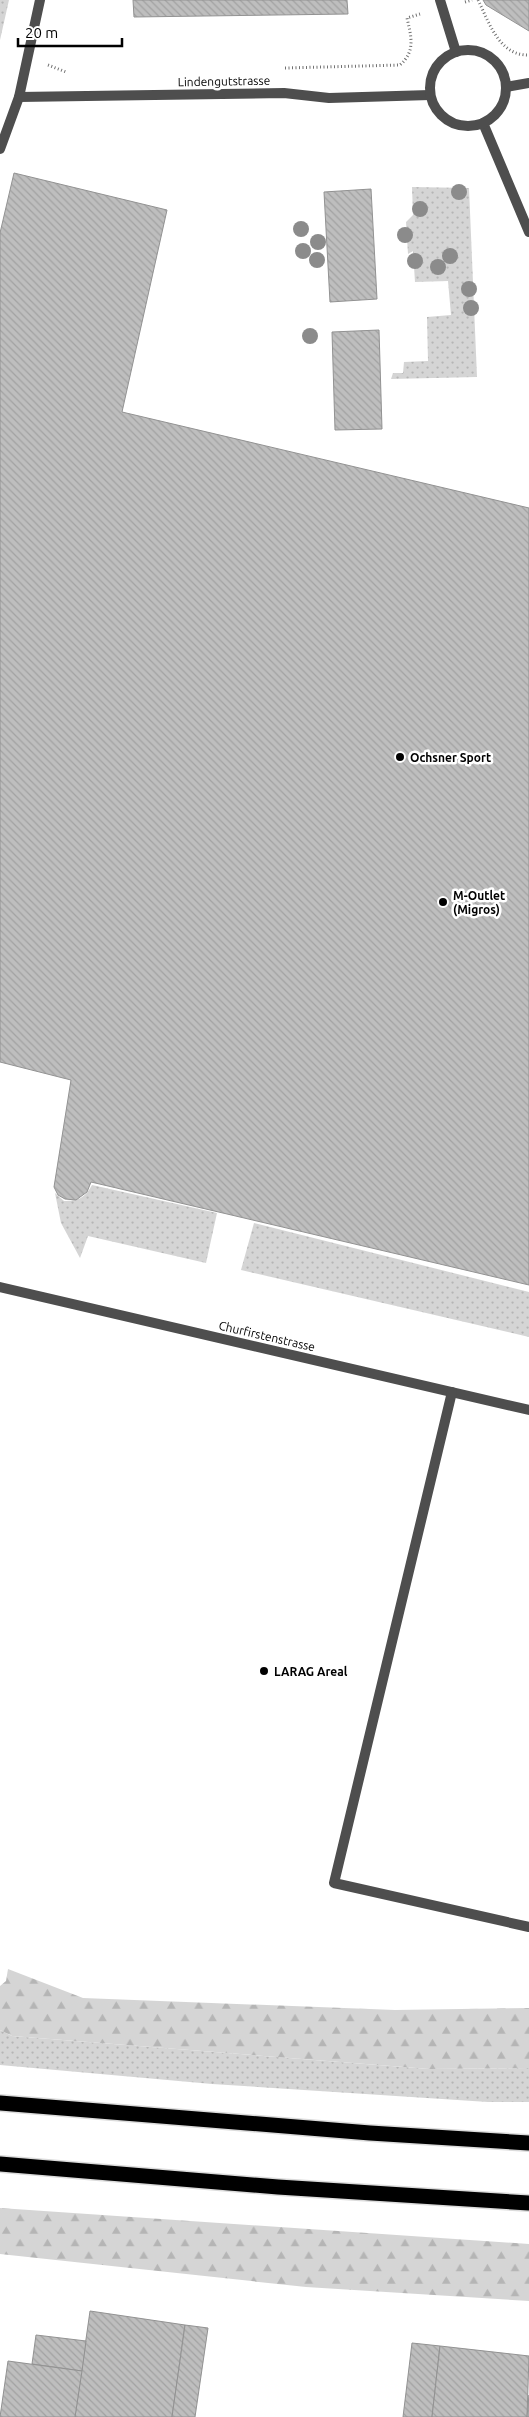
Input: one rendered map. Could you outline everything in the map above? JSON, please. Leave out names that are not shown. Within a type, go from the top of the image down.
[{"type":"highway","points":[[0,2103],[370,2133],[529,2143]]},
{"type":"highway","points":[[0,2164],[278,2187],[529,2203]]},
{"type":"street","points":[[0,149],[18,97],[40,0]]},
{"type":"street","points":[[440,0],[456,52]]},
{"type":"street","points":[[468,50],[480,52],[499,66],[506,88],[500,109],[493,118],[483,123],[461,126],[450,122],[437,111],[430,95],[432,73],[446,56],[468,50]]},
{"type":"street","points":[[506,88],[529,83]]},
{"type":"street","name":"Lindengutstrasse","points":[[18,97],[284,93],[329,98],[430,95]]},
{"type":"street","points":[[483,123],[529,232]]},
{"type":"street","name":"Churfirstenstrasse","points":[[0,1287],[529,1410]]},
{"type":"street","points":[[452,1392],[334,1883],[529,1927]]},
{"type":"path","points":[[478,0],[495,35],[506,48],[529,55]]},
{"type":"path","points":[[283,68],[400,65],[407,59],[412,48],[412,37],[407,18]]},
{"type":"path","points":[[28,59],[69,72]]},
{"type":"green space","points":[[0,0],[9,0],[0,40]]},
{"type":"green space","points":[[412,187],[469,188],[477,377],[391,379],[393,373],[403,373],[404,362],[428,361],[427,317],[451,315],[448,281],[415,282],[413,251],[408,254],[406,222],[413,215]]},
{"type":"green space","points":[[92,1185],[217,1213],[206,1263],[88,1236],[80,1258],[61,1223],[55,1193],[64,1201],[73,1200],[84,1196]]},
{"type":"green space","points":[[254,1223],[529,1292],[529,1337],[241,1270]]},
{"type":"green space","points":[[8,1969],[83,1998],[395,2010],[529,2008],[529,2068],[429,2069],[12,2036],[0,2030],[0,1986],[6,1981]]},
{"type":"green space","points":[[0,2030],[12,2036],[429,2069],[529,2068],[529,2102],[488,2102],[212,2084],[0,2065]]},
{"type":"green space","points":[[0,2208],[529,2244],[529,2301],[306,2287],[0,2254]]},
{"type":"building","points":[[133,0],[347,0],[348,14],[134,17]]},
{"type":"building","points":[[483,0],[529,0],[529,31],[486,5]]},
{"type":"building","points":[[14,173],[167,210],[122,412],[529,508],[529,1285],[91,1182],[87,1192],[76,1200],[65,1199],[58,1195],[54,1187],[71,1080],[0,1062],[0,233]]},
{"type":"building","points":[[371,189],[377,299],[330,302],[324,192]]},
{"type":"building","points":[[379,330],[382,429],[335,430],[332,332]]},
{"type":"building","points":[[90,2311],[185,2325],[172,2417],[75,2417]]},
{"type":"building","points":[[185,2325],[208,2328],[195,2417],[172,2417]]},
{"type":"building","points":[[36,2335],[86,2341],[82,2371],[32,2364]]},
{"type":"building","points":[[412,2343],[440,2346],[432,2417],[403,2417]]},
{"type":"building","points":[[440,2346],[529,2356],[527,2417],[432,2417]]},
{"type":"building","points":[[8,2361],[82,2371],[75,2417],[0,2417]]},
{"type":"building","points":[[529,2395],[529,2417],[527,2417]]},
{"type":"place","name":"Ochsner Sport","points":[[400,757]]},
{"type":"place","name":"M-Outlet (Migros)","points":[[443,902]]},
{"type":"place","name":"LARAG Areal","points":[[264,1671]]}]
